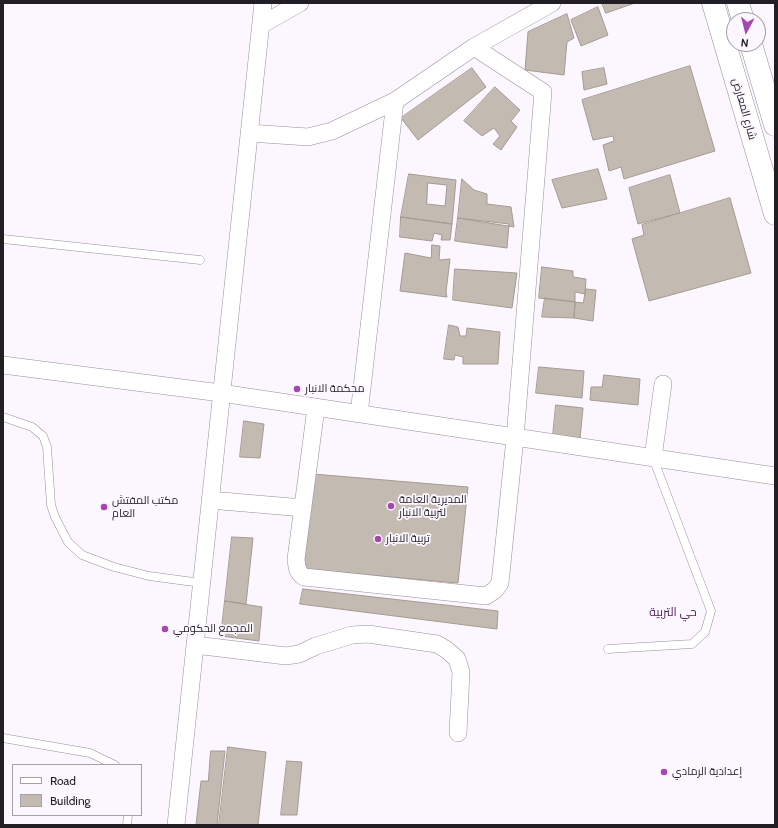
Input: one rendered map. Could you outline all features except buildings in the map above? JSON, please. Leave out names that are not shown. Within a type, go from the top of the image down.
[{"type":"street","points":[[176,825],[263,3]]},
{"type":"street","points":[[261,25],[300,3]]},
{"type":"street","points":[[249,133],[308,137],[332,131],[394,101],[474,47],[552,3]]},
{"type":"street","name":"شارع المعارض","points":[[713,3],[775,214]]},
{"type":"street","points":[[316,408],[296,560],[299,574],[304,577],[486,596],[495,590],[500,582],[515,438],[543,92],[474,47]]},
{"type":"street","points":[[753,52],[775,125]]},
{"type":"street","points":[[359,414],[394,101]]},
{"type":"street","points":[[3,365],[221,393],[775,476]]},
{"type":"street","points":[[653,458],[663,384]]},
{"type":"street","points":[[210,500],[303,508]]},
{"type":"street","points":[[195,646],[286,656],[299,654],[316,646],[352,635],[368,634],[437,644],[457,659],[461,672],[458,733]]},
{"type":"lane","points":[[3,239],[200,260]]},
{"type":"lane","points":[[3,417],[32,427],[43,436],[48,447],[51,505],[55,517],[68,542],[82,555],[114,567],[149,576],[201,583]]},
{"type":"lane","points":[[608,649],[692,644],[705,632],[711,612],[653,458]]},
{"type":"lane","points":[[3,738],[90,753],[113,764]]},
{"type":"place","name":"محكمة الانبار","points":[[297,389]]},
{"type":"place","name":"المديرية العامة لتربية الانبار","points":[[391,506]]},
{"type":"place","name":"مكتب المفتش العام","points":[[104,507]]},
{"type":"place","name":"تربية الانبار","points":[[378,539]]},
{"type":"place","name":"المجمع الحكومي","points":[[165,629]]},
{"type":"place","name":"إعدادية الرمادي","points":[[664,772]]},
{"type":"district","name":"حي التربية","points":[[673,612]]}]
